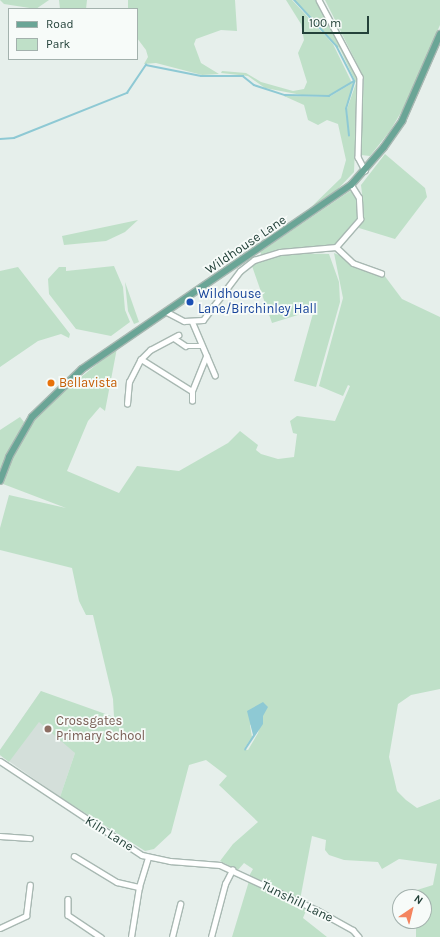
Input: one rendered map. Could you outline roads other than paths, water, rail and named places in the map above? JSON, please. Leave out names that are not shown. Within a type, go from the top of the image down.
[{"type":"main road","name":"Wildhouse Lane","points":[[0,481],[21,434],[42,407],[82,369],[351,185],[365,170],[402,121],[440,34]]},
{"type":"street","points":[[319,0],[360,77],[358,157],[365,170]]},
{"type":"street","points":[[336,248],[360,219],[359,198],[351,185]]},
{"type":"street","points":[[167,312],[171,316],[192,321],[203,320],[209,316],[240,271],[259,258],[280,252],[336,248],[353,263],[381,273]]},
{"type":"street","points":[[192,321],[215,375]]},
{"type":"street","points":[[127,404],[129,382],[141,359],[156,346],[176,337],[186,346],[202,346]]},
{"type":"street","points":[[192,401],[192,390],[206,356]]},
{"type":"street","points":[[141,359],[192,390]]},
{"type":"street","name":"Kiln Lane","points":[[0,761],[148,858],[215,863],[232,870]]},
{"type":"street","points":[[0,836],[30,838]]},
{"type":"street","points":[[75,858],[117,882],[139,887]]},
{"type":"street","points":[[131,937],[139,887],[148,858]]},
{"type":"street","points":[[211,937],[232,870]]},
{"type":"street","name":"Tunshill Lane","points":[[232,870],[317,910],[353,930],[360,937]]},
{"type":"street","points":[[0,928],[26,916],[30,885]]},
{"type":"street","points":[[68,900],[68,915],[101,937]]},
{"type":"street","points":[[172,937],[180,904]]},
{"type":"water","points":[[263,702],[268,707],[263,716],[263,724],[245,751],[244,749],[253,735],[247,711]]},
{"type":"waterway","points":[[0,139],[14,138],[127,93],[146,65],[201,76],[243,76],[254,85],[285,95],[329,96],[354,81],[337,47],[294,0]]},
{"type":"waterway","points":[[349,136],[346,109],[354,82]]},
{"type":"place","name":"Wildhouse Lane/Birchinley Hall","points":[[190,302]]},
{"type":"place","name":"Bellavista","points":[[51,383]]},
{"type":"place","name":"Crossgates Primary School","points":[[48,729]]}]
